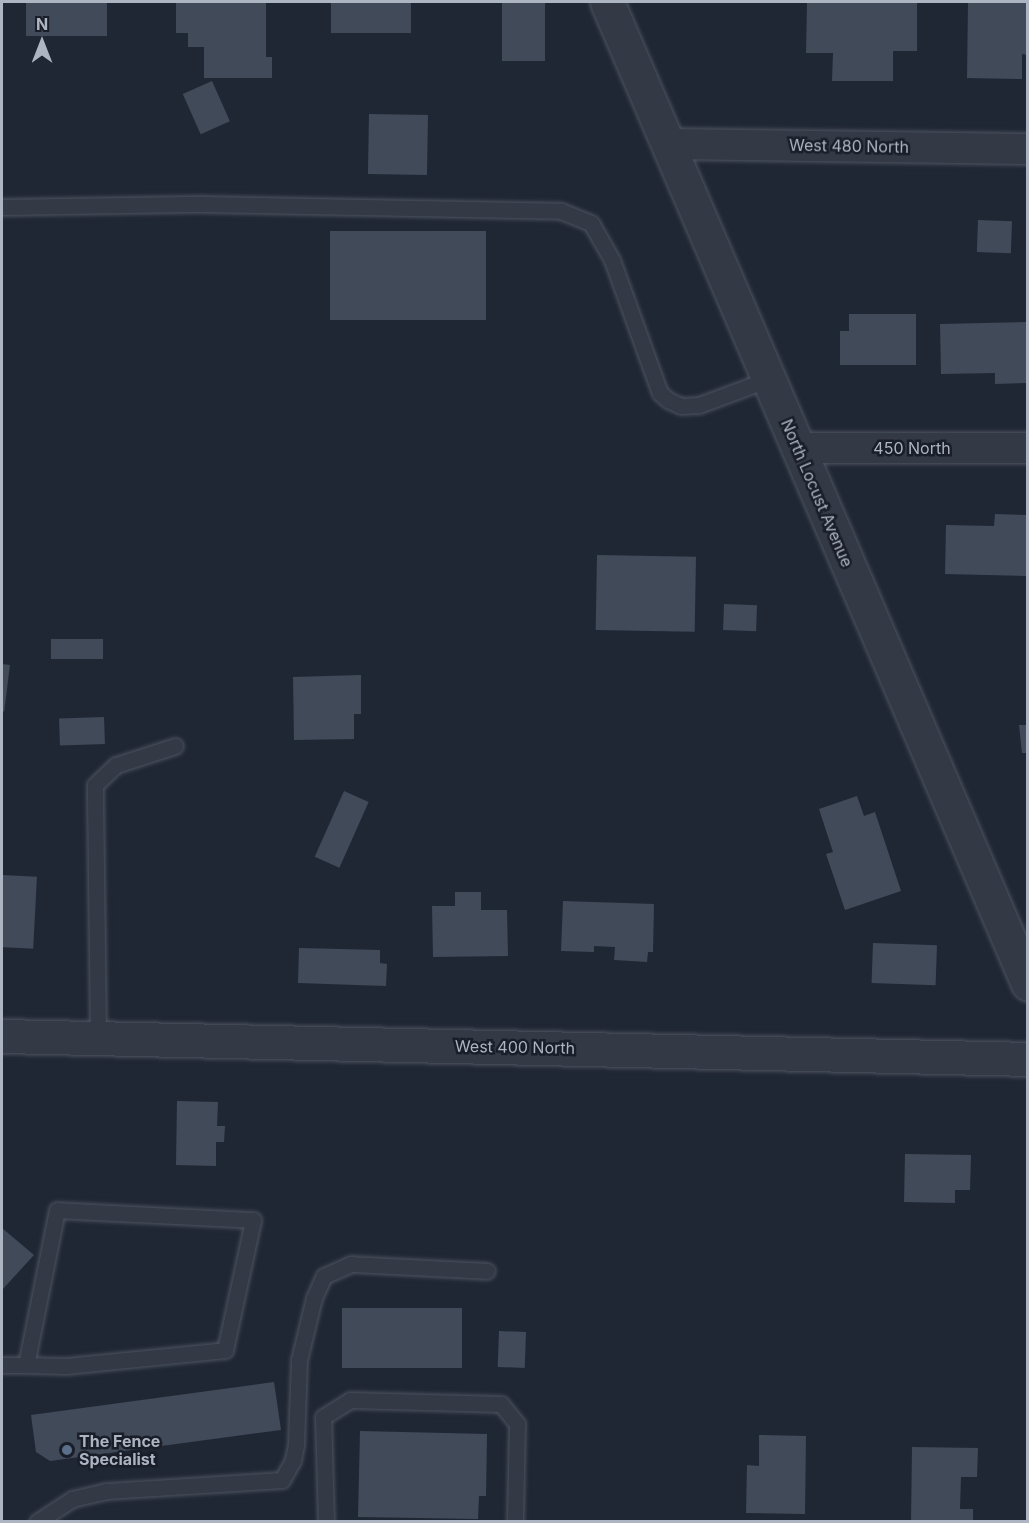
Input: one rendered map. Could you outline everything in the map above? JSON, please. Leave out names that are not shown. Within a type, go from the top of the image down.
[{"type":"street","name":"North Locust Avenue","points":[[607,2],[671,144],[798,448],[1028,984]]},
{"type":"street","name":"West 480 North","points":[[671,144],[1028,149]]},
{"type":"street","name":"450 North","points":[[798,448],[1028,448]]},
{"type":"street","name":"West 400 North","points":[[2,1036],[1028,1059]]},
{"type":"lane","points":[[2,207],[204,204],[561,211],[591,223],[612,260],[660,393],[668,400],[681,406],[699,405],[769,379]]},
{"type":"lane","points":[[98,1037],[95,786],[116,765],[175,746]]},
{"type":"lane","points":[[2,1365],[66,1366],[225,1350],[253,1220],[57,1209],[26,1365]]},
{"type":"lane","points":[[37,1521],[72,1499],[107,1491],[282,1480],[293,1460],[296,1445],[299,1360],[314,1298],[324,1276],[351,1264],[487,1271]]},
{"type":"lane","points":[[326,1521],[323,1417],[350,1400],[501,1404],[517,1424],[515,1521]]},
{"type":"building","points":[[26,2],[107,2],[107,36],[26,36]]},
{"type":"building","points":[[176,2],[266,2],[266,57],[272,57],[272,78],[204,78],[204,47],[188,47],[188,33],[176,33]]},
{"type":"building","points":[[331,2],[411,2],[411,33],[331,33]]},
{"type":"building","points":[[502,2],[545,2],[545,61],[502,61]]},
{"type":"building","points":[[807,2],[917,2],[917,51],[893,51],[893,81],[832,81],[833,53],[806,53]]},
{"type":"building","points":[[968,2],[1028,2],[1028,55],[1022,54],[1022,79],[967,78]]},
{"type":"building","points":[[212,81],[230,121],[201,134],[183,94]]},
{"type":"building","points":[[369,114],[428,115],[427,175],[368,174]]},
{"type":"building","points":[[978,220],[1012,221],[1011,253],[977,252]]},
{"type":"building","points":[[330,231],[486,231],[486,320],[330,320]]},
{"type":"building","points":[[849,314],[916,314],[916,365],[840,365],[840,331],[849,331]]},
{"type":"building","points":[[1028,322],[1028,383],[995,384],[995,373],[941,374],[940,324]]},
{"type":"building","points":[[995,514],[1028,515],[1026,576],[945,574],[946,525],[994,526]]},
{"type":"building","points":[[597,555],[696,557],[695,632],[596,630]]},
{"type":"building","points":[[724,604],[757,605],[756,631],[723,630]]},
{"type":"building","points":[[51,639],[103,639],[103,659],[51,659]]},
{"type":"building","points":[[2,664],[10,665],[4,712],[2,711]]},
{"type":"building","points":[[361,675],[361,714],[354,714],[354,739],[294,740],[293,677]]},
{"type":"building","points":[[104,717],[105,744],[60,746],[59,719]]},
{"type":"building","points":[[1019,725],[1028,725],[1028,753],[1022,753]]},
{"type":"building","points":[[344,791],[369,802],[339,868],[315,857]]},
{"type":"building","points":[[857,796],[864,816],[875,812],[901,891],[845,910],[826,854],[833,852],[819,809]]},
{"type":"building","points":[[2,875],[37,877],[33,949],[2,947]]},
{"type":"building","points":[[455,892],[481,892],[481,910],[507,910],[508,956],[433,957],[432,906],[455,906]]},
{"type":"building","points":[[563,901],[654,904],[653,952],[648,952],[647,962],[614,960],[615,947],[594,946],[594,952],[561,951]]},
{"type":"building","points":[[873,943],[937,945],[936,985],[872,983]]},
{"type":"building","points":[[299,948],[380,950],[380,963],[387,964],[386,986],[298,983]]},
{"type":"building","points":[[177,1101],[218,1102],[217,1126],[225,1126],[224,1142],[216,1142],[216,1166],[176,1165]]},
{"type":"building","points":[[905,1154],[971,1155],[970,1190],[955,1190],[955,1203],[904,1202]]},
{"type":"building","points":[[2,1228],[34,1255],[2,1290]]},
{"type":"building","points":[[342,1308],[462,1308],[462,1368],[342,1368]]},
{"type":"building","points":[[499,1331],[526,1332],[525,1368],[498,1367]]},
{"type":"building","points":[[274,1382],[281,1430],[50,1461],[36,1452],[31,1415]]},
{"type":"building","points":[[360,1431],[487,1434],[486,1496],[479,1496],[478,1519],[358,1517]]},
{"type":"building","points":[[759,1435],[806,1436],[805,1514],[746,1513],[747,1465],[759,1466]]},
{"type":"building","points":[[912,1447],[978,1448],[977,1477],[961,1477],[960,1509],[973,1509],[973,1522],[911,1522]]},
{"type":"place","name":"The Fence Specialist","points":[[67,1450]]}]
